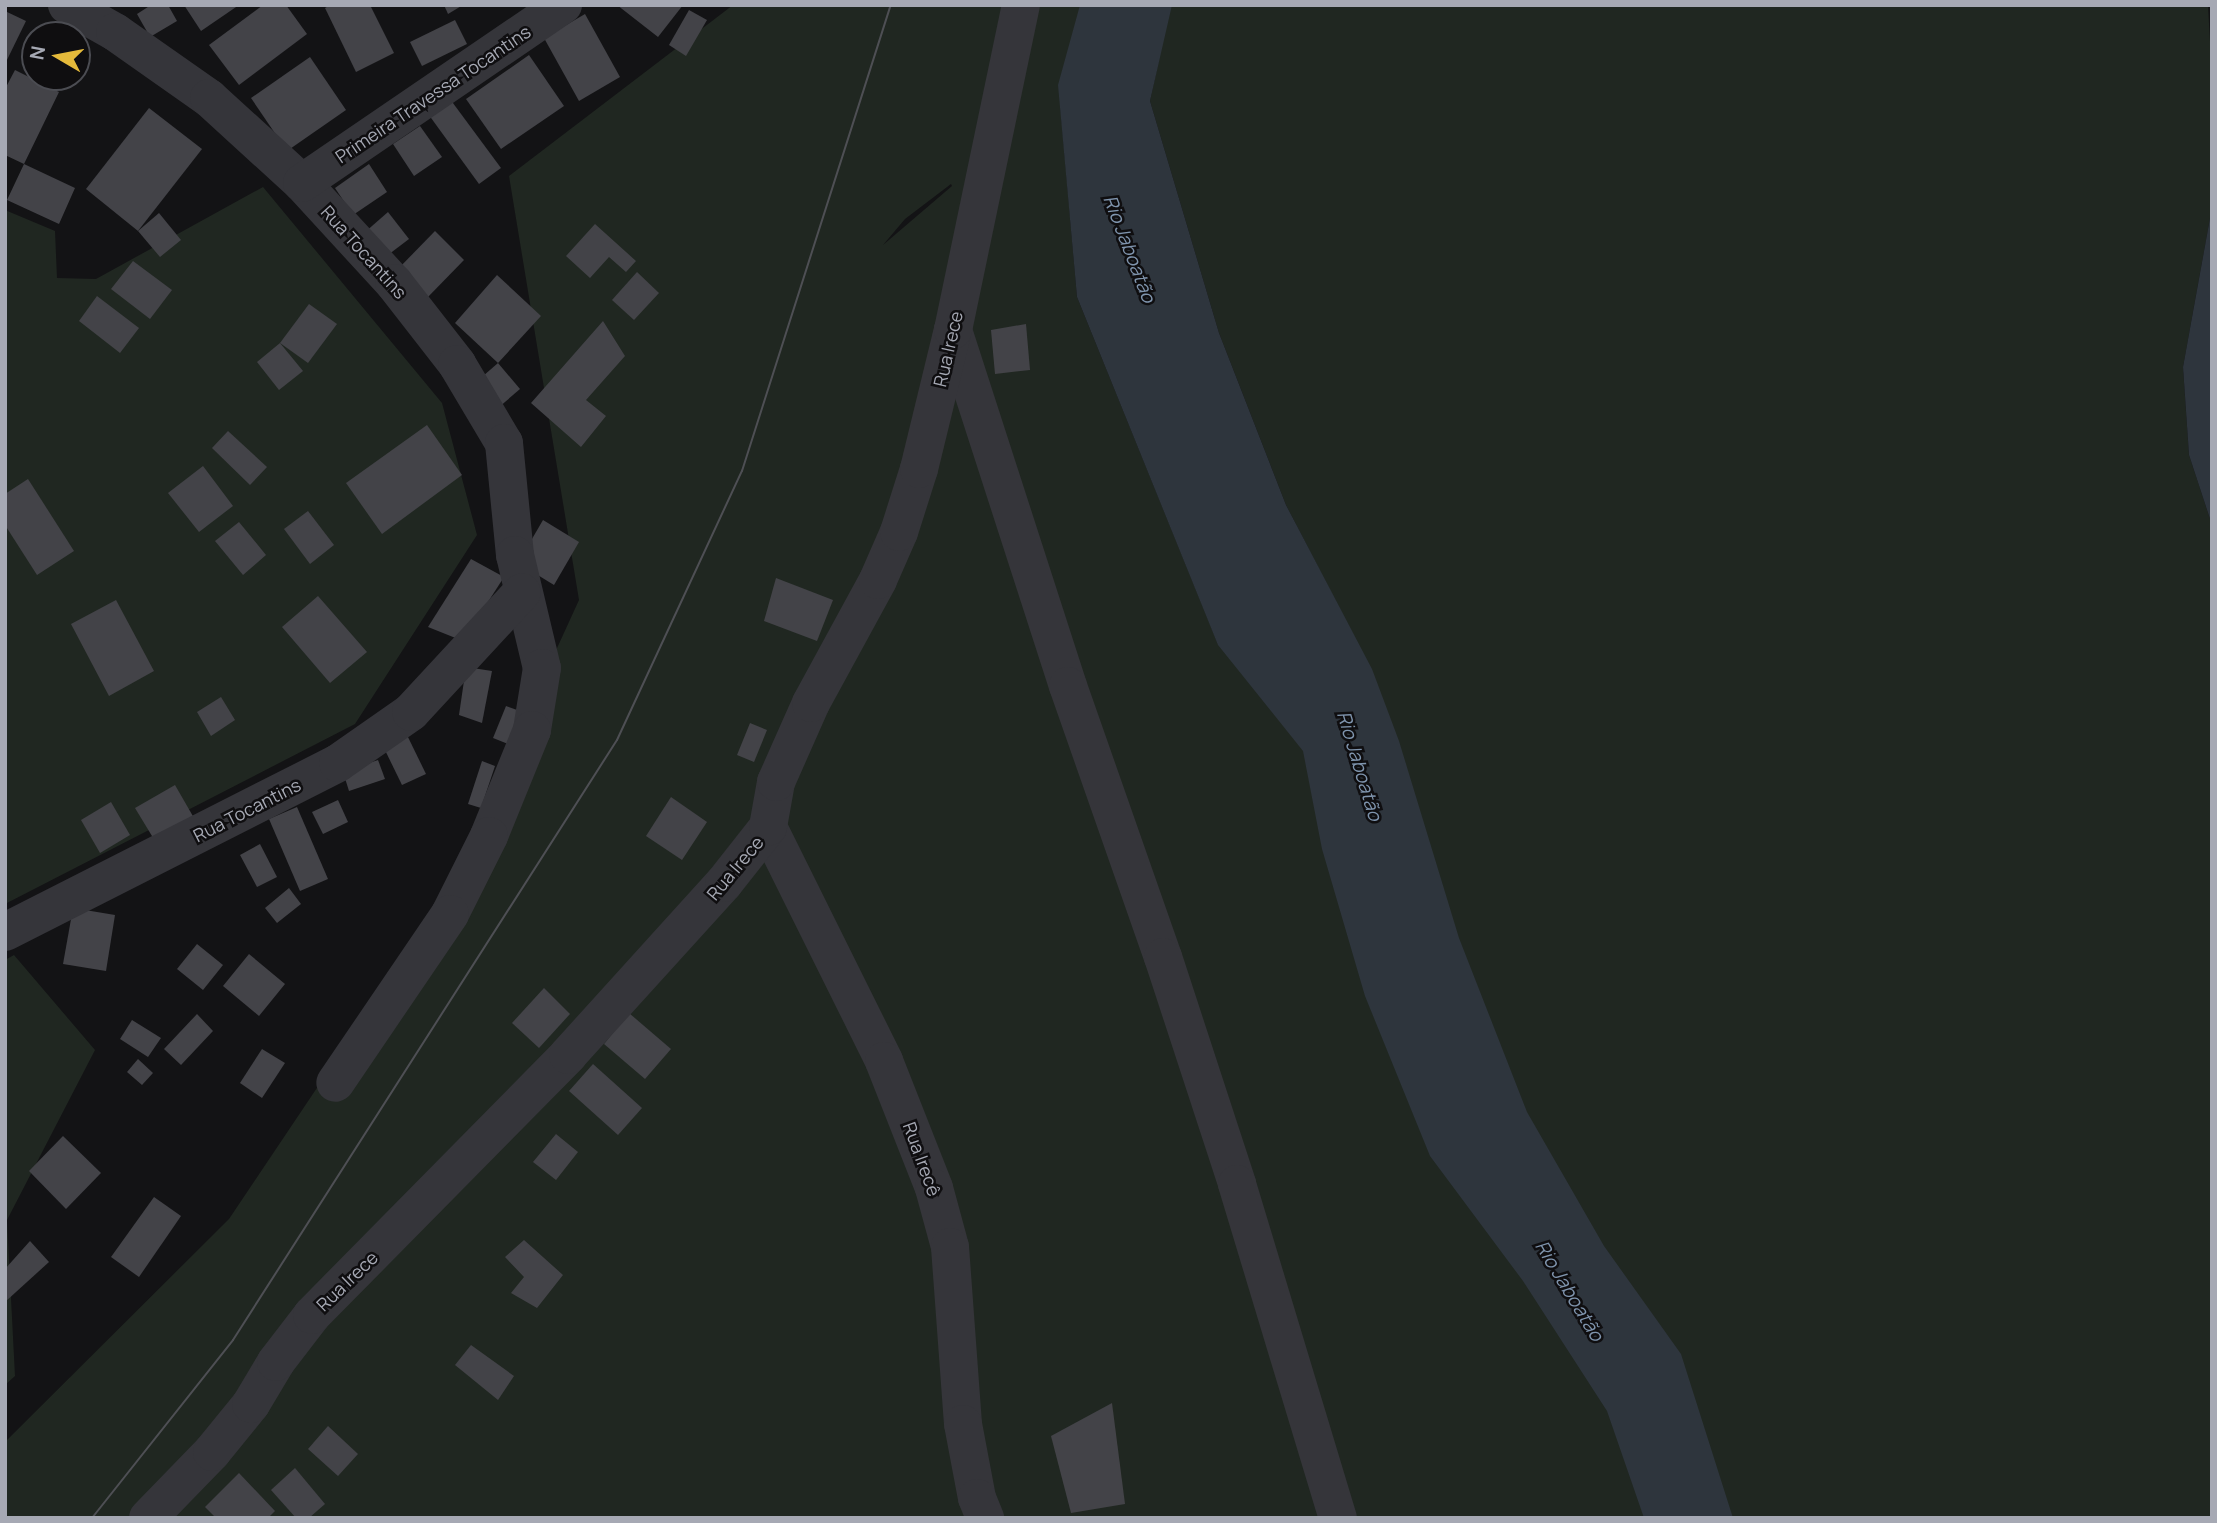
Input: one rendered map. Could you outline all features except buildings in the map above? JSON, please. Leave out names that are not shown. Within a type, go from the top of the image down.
[{"type":"street","name":"Rua Tocantins","points":[[67,5],[115,32],[209,98],[302,183],[394,283],[441,344],[504,443],[522,592],[542,668],[532,730],[489,836],[450,914],[335,1083]]},
{"type":"street","name":"Primeira Travessa Tocantins","points":[[302,183],[563,5]]},
{"type":"street","name":"Rua Irece","points":[[148,1518],[212,1452],[251,1404],[276,1362],[312,1315],[568,1055],[724,883],[768,827],[776,782],[806,714],[856,625],[899,532],[919,469],[953,330],[1021,5]]},
{"type":"street","points":[[953,330],[1064,672],[1163,957],[1237,1184],[1338,1518]]},
{"type":"street","name":"Rua Tocantins","points":[[5,932],[338,763],[411,712],[522,592]]},
{"type":"street","name":"Rua Irecê","points":[[768,827],[884,1061],[934,1188],[950,1247],[963,1423],[977,1498],[985,1518]]},
{"type":"shaded area","points":[[733,5],[2208,5],[2212,78],[2212,207],[2183,367],[2189,455],[2212,525],[2212,1518],[5,1518],[5,1442],[229,1219],[439,906],[579,600],[509,176]],"holes":[[[1167,22],[1150,101],[1219,333],[1286,505],[1371,669],[1218,644],[1077,297],[1060,102]],[[951,184],[952,186],[883,245],[905,219]]]},
{"type":"shaded area","points":[[263,187],[442,403],[477,535],[355,724],[5,904],[5,210],[55,231],[57,278],[96,279]]},
{"type":"shaded area","points":[[14,955],[95,1050],[7,1220],[15,1376],[5,1385],[5,960]]},
{"type":"water","name":"Rio Jaboatão","points":[[1080,5],[1172,5],[1150,101],[1219,333],[1286,505],[1372,669],[1399,741],[1459,938],[1527,1112],[1604,1246],[1681,1354],[1733,1518],[1644,1518],[1607,1411],[1523,1281],[1430,1156],[1365,996],[1322,849],[1303,751],[1218,645],[1077,297],[1058,85]]},
{"type":"water","points":[[2212,207],[2212,525],[2189,455],[2183,367]]},
{"type":"tram line","points":[[92,1518],[233,1340],[617,740],[742,471],[891,5]]}]
